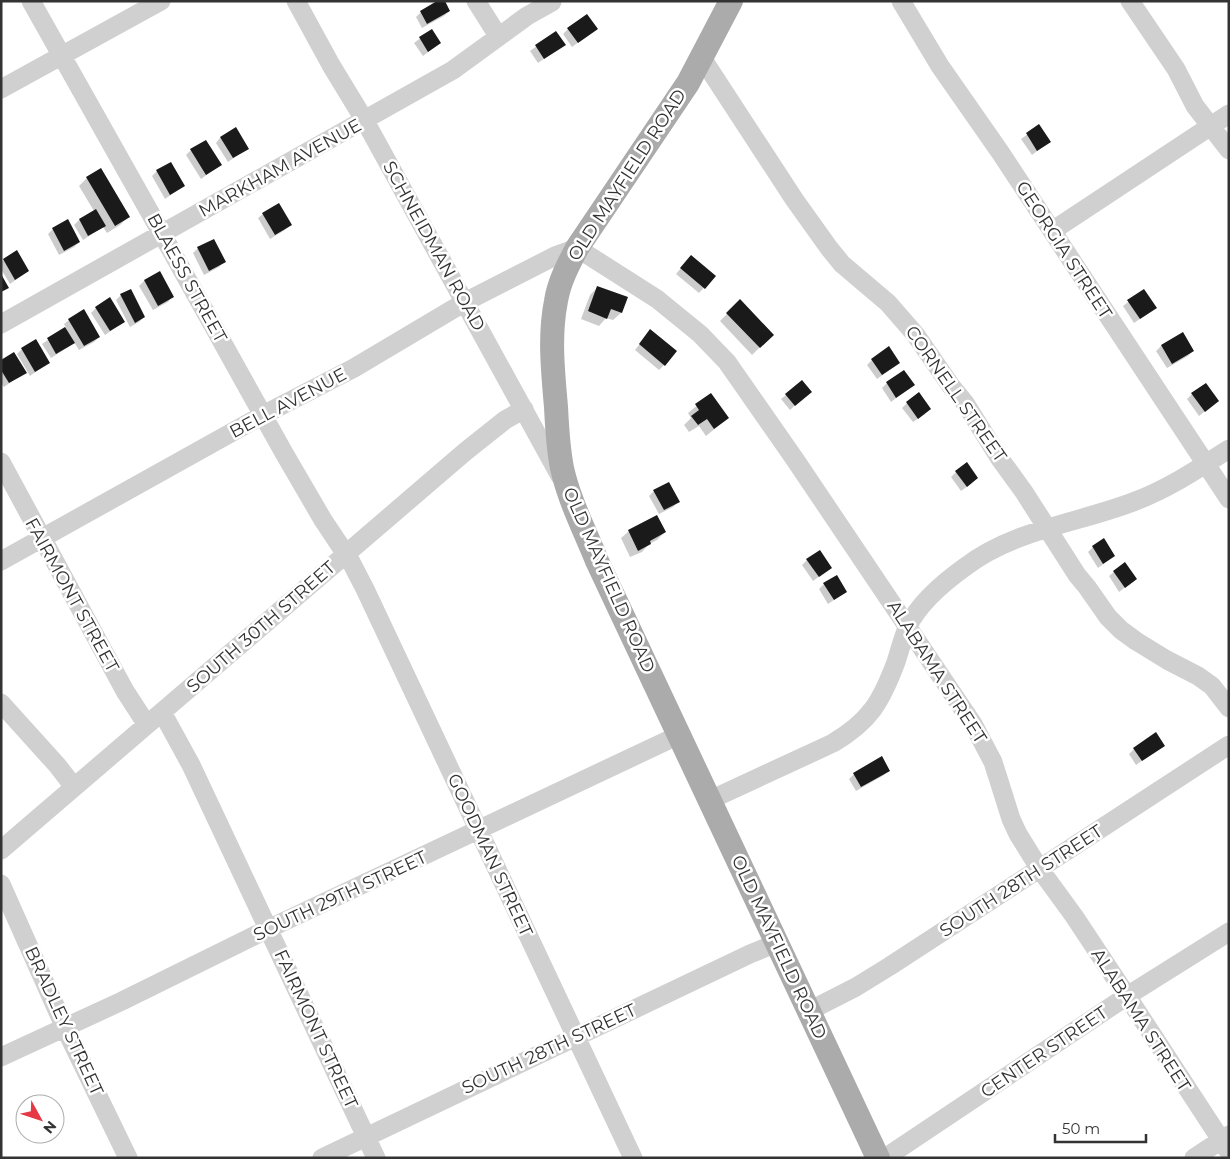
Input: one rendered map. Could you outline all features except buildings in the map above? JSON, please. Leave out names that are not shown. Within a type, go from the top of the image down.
[{"type":"main road","name":"OLD MAYFIELD ROAD","points":[[734,4],[688,83],[577,248],[563,276],[556,299],[553,323],[553,372],[558,445],[562,469],[597,560],[878,1158]]},
{"type":"street","name":"BLAESS STREET","points":[[31,1],[263,415],[323,520],[346,554]]},
{"type":"street","points":[[1,90],[161,1]]},
{"type":"street","name":"SCHNEIDMAN ROAD","points":[[296,1],[331,65],[365,121],[546,452],[570,492]]},
{"type":"street","points":[[476,1],[498,36]]},
{"type":"street","name":"GEORGIA STREET","points":[[901,1],[940,66],[1052,230],[1229,499]]},
{"type":"street","points":[[1130,1],[1176,70],[1195,106],[1229,150]]},
{"type":"street","name":"MARKHAM AVENUE","points":[[1,324],[453,70],[527,16],[552,2]]},
{"type":"street","name":"CORNELL STREET","points":[[702,58],[794,199],[829,248],[842,264],[888,304],[915,334],[965,403],[1077,575],[1114,624],[1136,641],[1212,686],[1229,708]]},
{"type":"street","points":[[1052,230],[1229,114]]},
{"type":"street","name":"BELL AVENUE","points":[[1,561],[263,415],[354,368],[465,302],[555,256],[577,248]]},
{"type":"street","name":"ALABAMA STREET","points":[[577,248],[657,299],[700,334],[727,362],[908,627],[984,743],[993,762],[1011,819],[1018,834],[1039,868],[1074,916],[1226,1143]]},
{"type":"street","name":"SOUTH 30TH STREET","points":[[1,850],[466,451],[505,420],[524,409]]},
{"type":"street","points":[[710,800],[833,743],[864,721],[875,707],[883,692],[908,627],[918,609],[967,565],[999,547],[1047,529],[1135,502],[1168,487],[1229,449]]},
{"type":"street","name":"FAIRMONT STREET","points":[[1,462],[41,539],[125,690],[147,725]]},
{"type":"street","name":"GOODMAN STREET","points":[[346,554],[366,589],[633,1158]]},
{"type":"street","points":[[1,703],[57,765],[74,787]]},
{"type":"street","name":"FAIRMONT STREET","points":[[162,712],[191,765],[376,1158]]},
{"type":"street","name":"SOUTH 29TH STREET","points":[[1,1057],[679,736]]},
{"type":"street","name":"SOUTH 28TH STREET","points":[[809,1011],[872,978],[1229,745]]},
{"type":"street","name":"BRADLEY STREET","points":[[1,884],[65,1028],[128,1158]]},
{"type":"street","name":"CENTER STREET","points":[[885,1158],[1127,996],[1229,932]]},
{"type":"street","name":"SOUTH 28TH STREET","points":[[322,1158],[576,1036],[777,943]]},
{"type":"street","points":[[1194,1158],[1226,1143]]}]
